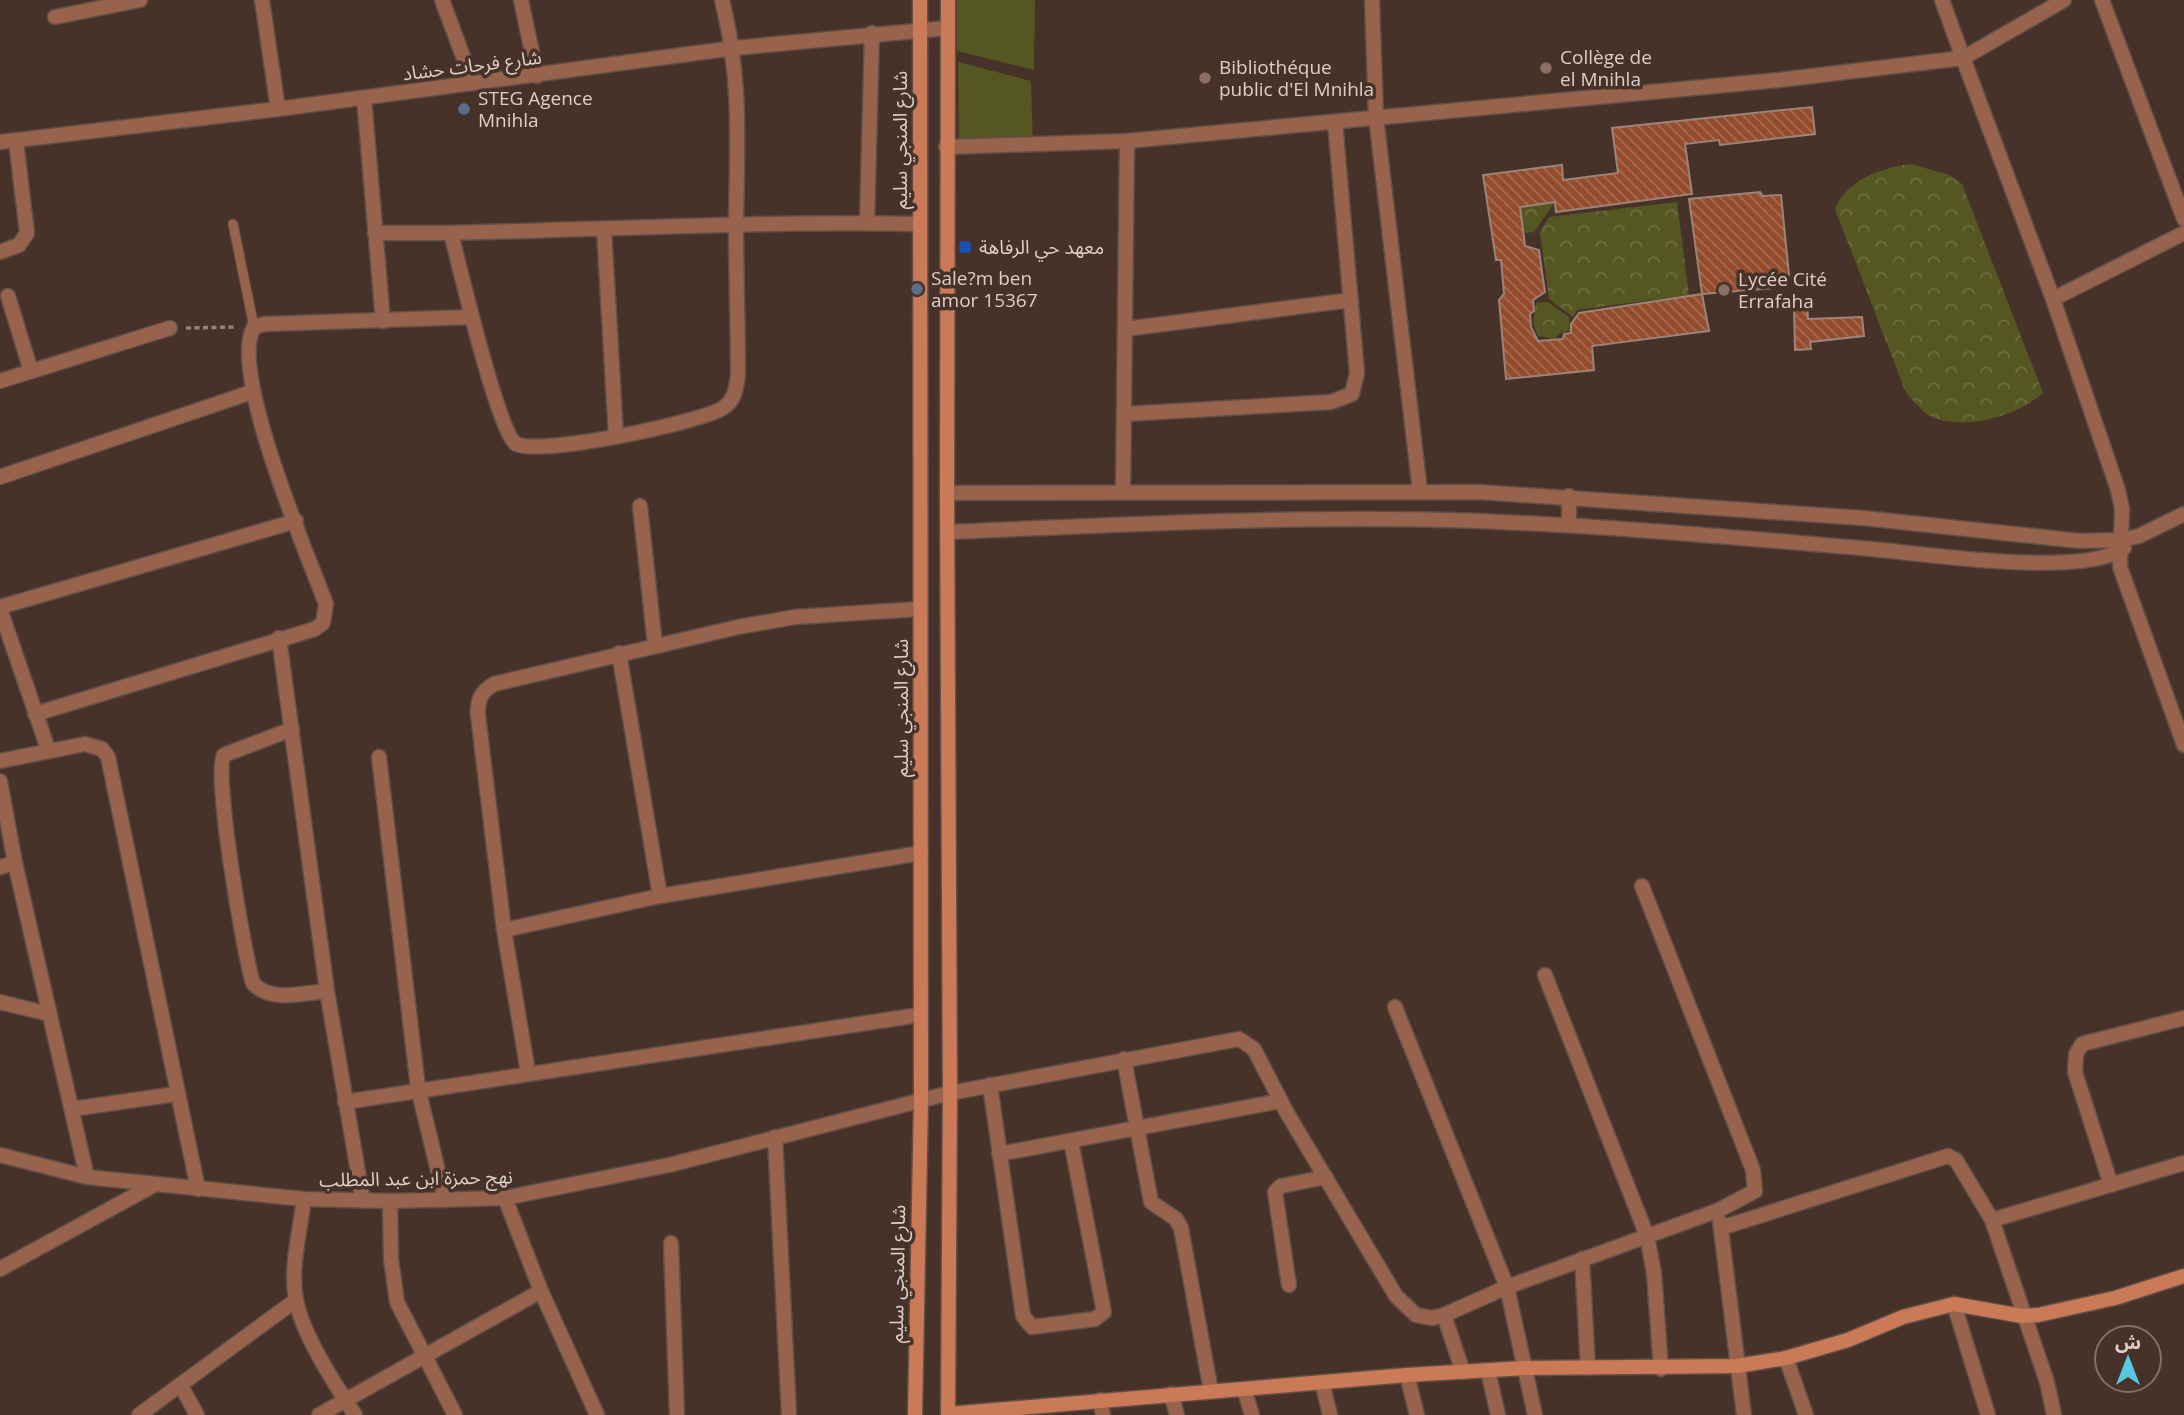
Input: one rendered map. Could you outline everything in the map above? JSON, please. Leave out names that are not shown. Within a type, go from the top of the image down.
[{"type":"main road","name":"شارع المنجي سليم","points":[[915,1415],[921,1100],[920,0]]},
{"type":"main road","points":[[948,0],[948,1414],[1102,1408],[1171,1394],[1407,1375],[1525,1368],[1661,1369],[1737,1366],[1786,1358],[1848,1340],[1903,1317],[1954,1304],[2022,1316],[2115,1298],[2184,1276]]},
{"type":"street","points":[[55,17],[140,0]]},
{"type":"street","points":[[262,0],[278,110]]},
{"type":"street","points":[[442,0],[473,83]]},
{"type":"street","points":[[521,0],[537,76]]},
{"type":"street","points":[[451,233],[472,317],[505,425],[515,443],[529,448],[550,448],[616,436],[708,415],[731,402],[736,393],[738,376],[738,109],[734,48],[722,0]]},
{"type":"street","points":[[1372,0],[1376,117],[1420,491]]},
{"type":"street","points":[[1942,0],[2053,299],[2118,490],[2122,509],[2123,578],[2184,746]]},
{"type":"street","points":[[946,147],[1127,141],[1779,80],[1963,58],[2064,0]]},
{"type":"street","points":[[2102,0],[2184,219]]},
{"type":"street","name":"شارع فرحات حشاد","points":[[0,142],[278,110],[734,48],[948,28]]},
{"type":"street","points":[[867,223],[872,33]]},
{"type":"street","points":[[363,98],[383,321]]},
{"type":"street","points":[[1124,414],[1343,400],[1353,394],[1357,373],[1335,122]]},
{"type":"street","points":[[0,251],[19,245],[27,233],[16,141]]},
{"type":"street","points":[[1123,491],[1127,141]]},
{"type":"street","points":[[376,233],[919,224]]},
{"type":"street","points":[[604,229],[616,436]]},
{"type":"street","points":[[2053,299],[2184,233]]},
{"type":"street","points":[[8,296],[32,371]]},
{"type":"street","points":[[1125,329],[1351,300]]},
{"type":"street","points":[[35,714],[314,629],[323,623],[326,604],[252,392],[249,342],[254,327],[265,324],[472,317]]},
{"type":"street","points":[[0,381],[170,328]]},
{"type":"street","points":[[0,477],[252,392]]},
{"type":"street","points":[[947,493],[1420,491],[1569,496],[1863,518],[2121,546]]},
{"type":"street","points":[[1569,496],[1569,525]]},
{"type":"street","points":[[640,506],[655,645]]},
{"type":"street","points":[[948,532],[1198,522],[1444,520],[1569,525],[2019,561],[2069,561],[2106,557],[2139,536],[2184,514]]},
{"type":"street","points":[[48,749],[5,640],[0,608],[296,521]]},
{"type":"street","points":[[528,1072],[504,930],[478,715],[480,696],[494,684],[655,645],[795,618],[920,609]]},
{"type":"street","points":[[279,638],[327,991],[363,1201]]},
{"type":"street","points":[[620,653],[660,897]]},
{"type":"street","points":[[292,729],[224,755],[220,768],[223,799],[253,983],[259,991],[272,995],[327,991]]},
{"type":"street","points":[[0,761],[48,749],[95,745],[108,757],[176,1094],[198,1189]]},
{"type":"street","points":[[379,757],[418,1088],[445,1200]]},
{"type":"street","points":[[0,782],[15,863],[87,1177]]},
{"type":"street","points":[[504,930],[660,897],[921,853]]},
{"type":"street","points":[[0,867],[15,863]]},
{"type":"street","points":[[1463,1372],[1444,1315],[1507,1287],[1719,1210],[1751,1195],[1757,1185],[1642,886]]},
{"type":"street","points":[[1545,975],[1647,1236],[1654,1273],[1661,1369]]},
{"type":"street","points":[[0,1002],[49,1014]]},
{"type":"street","points":[[1395,1007],[1507,1287],[1535,1415]]},
{"type":"street","points":[[345,1101],[919,1015]]},
{"type":"street","points":[[2110,1185],[2075,1072],[2076,1054],[2082,1044],[2184,1018]]},
{"type":"street","name":"نهج حمزة ابن عبد المطلب","points":[[0,1155],[87,1177],[304,1199],[390,1201],[505,1198],[669,1165],[950,1093],[1239,1039],[1254,1049],[1280,1101],[1406,1308],[1416,1315],[1432,1318],[1444,1315]]},
{"type":"street","points":[[1124,1059],[1151,1202],[1176,1219],[1181,1228],[1211,1391]]},
{"type":"street","points":[[990,1085],[1025,1322],[1039,1328],[1095,1319],[1102,1315],[1104,1308],[1071,1141]]},
{"type":"street","points":[[72,1109],[176,1094]]},
{"type":"street","points":[[999,1154],[1280,1101]]},
{"type":"street","points":[[775,1138],[789,1415]]},
{"type":"street","points":[[1721,1228],[1948,1156],[1956,1160],[1992,1220],[2022,1316],[2047,1382],[2054,1415]]},
{"type":"street","points":[[1992,1220],[2184,1163]]},
{"type":"street","points":[[1289,1284],[1275,1192],[1281,1186],[1326,1177]]},
{"type":"street","points":[[0,1269],[154,1185]]},
{"type":"street","points":[[505,1198],[541,1291],[597,1415]]},
{"type":"street","points":[[304,1199],[295,1271],[296,1300],[309,1333],[355,1415]]},
{"type":"street","points":[[390,1201],[391,1259],[397,1302],[455,1415]]},
{"type":"street","points":[[1719,1210],[1744,1415]]},
{"type":"street","points":[[671,1243],[677,1415]]},
{"type":"street","points":[[1582,1259],[1588,1368]]},
{"type":"street","points":[[319,1415],[541,1291]]},
{"type":"street","points":[[139,1415],[296,1300]]},
{"type":"street","points":[[1954,1304],[1988,1415]]},
{"type":"street","points":[[1786,1358],[1806,1415]]},
{"type":"street","points":[[1488,1371],[1498,1415]]},
{"type":"street","points":[[1407,1375],[1417,1415]]},
{"type":"street","points":[[1321,1382],[1330,1415]]},
{"type":"street","points":[[181,1386],[197,1415]]},
{"type":"street","points":[[1244,1389],[1252,1415]]},
{"type":"street","points":[[1171,1394],[1177,1415]]},
{"type":"lane","points":[[233,224],[254,327]]},
{"type":"path","points":[[170,328],[254,327]]},
{"type":"green space","points":[[957,0],[1035,0],[1034,70],[957,51]]},
{"type":"green space","points":[[958,62],[1031,81],[1033,149],[959,144]]},
{"type":"green space","points":[[1911,164],[1949,175],[1962,184],[2043,393],[2005,415],[1973,422],[1943,421],[1927,414],[1906,393],[1835,209],[1848,190],[1867,177],[1889,168]]},
{"type":"green space","points":[[1555,202],[1534,232],[1524,233],[1520,207]]},
{"type":"green space","points":[[1677,202],[1689,295],[1577,310],[1573,317],[1549,299],[1540,232],[1549,217]]},
{"type":"green space","points":[[1548,302],[1569,317],[1570,331],[1562,332],[1554,339],[1538,336],[1533,322],[1536,303]]},
{"type":"building","points":[[1812,107],[1815,134],[1720,145],[1719,140],[1685,144],[1692,194],[1556,212],[1555,202],[1520,207],[1525,246],[1539,250],[1545,292],[1533,300],[1534,311],[1530,314],[1531,327],[1538,341],[1563,339],[1564,334],[1571,333],[1571,324],[1579,313],[1702,294],[1709,331],[1592,346],[1594,370],[1506,379],[1499,300],[1504,294],[1501,260],[1496,260],[1483,175],[1562,165],[1563,180],[1618,173],[1612,128]]},
{"type":"building","points":[[1760,192],[1763,196],[1781,195],[1789,275],[1773,277],[1774,288],[1702,294],[1689,199]]},
{"type":"building","points":[[1807,304],[1808,319],[1862,317],[1864,336],[1810,342],[1811,349],[1795,350],[1794,305]]},
{"type":"place","name":"Collège de el Mnihla","points":[[1546,68]]},
{"type":"place","name":"Bibliothéque public d'El Mnihla","points":[[1205,78]]},
{"type":"place","name":"STEG Agence Mnihla","points":[[464,109]]},
{"type":"place","name":"معهد حي الرفاهة","points":[[965,247]]},
{"type":"place","name":"Sale?m ben amor 15367","points":[[917,289]]},
{"type":"place","name":"Lycée Cité Errafaha","points":[[1724,290]]}]
